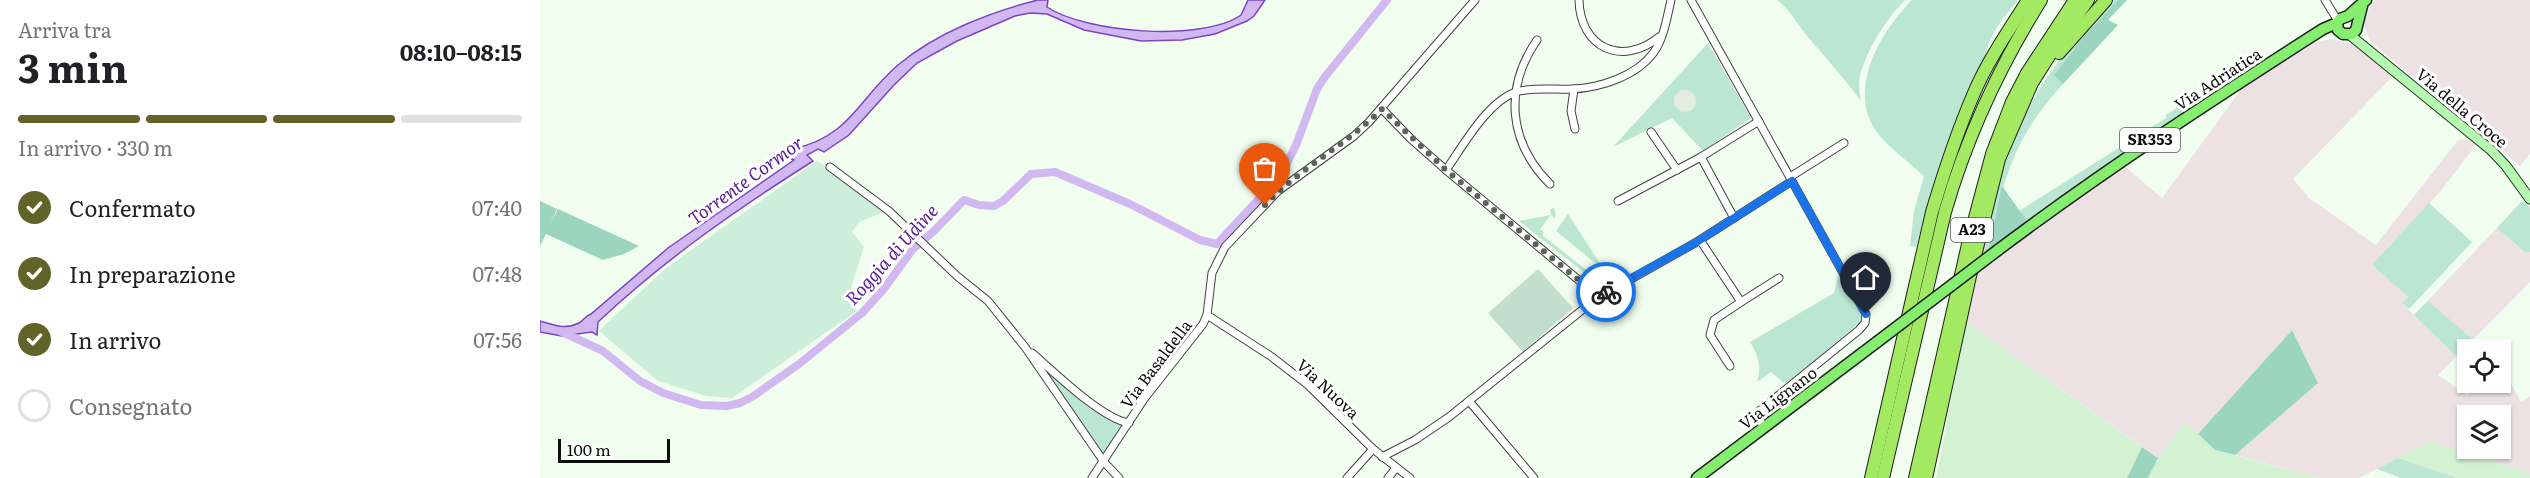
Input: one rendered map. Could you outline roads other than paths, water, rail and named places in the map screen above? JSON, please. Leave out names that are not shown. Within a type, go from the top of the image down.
[{"type":"highway","name":"A23","points":[[1871,478],[1932,212],[1942,179],[1975,92],[2001,42],[2028,0]]},
{"type":"highway","name":"A23","points":[[1883,478],[1954,181],[1975,122],[2000,70],[2041,0]]},
{"type":"highway","name":"A23","points":[[1915,478],[1969,240],[1992,154],[2012,102],[2027,73],[2075,0]]},
{"type":"highway","name":"A23","points":[[1926,478],[1970,276],[1999,159],[2044,64],[2088,0]]},
{"type":"highway","name":"A23","points":[[2020,111],[2073,35],[2106,0]]},
{"type":"main road","name":"Via Adriatica","points":[[1877,342],[2083,186],[2152,139],[2308,39],[2347,26],[2364,1]]},
{"type":"main road","name":"Via della Croce","points":[[2347,26],[2366,48],[2491,150],[2530,199]]},
{"type":"main road","name":"Via Lignano","points":[[1697,478],[1877,342]]},
{"type":"street","name":"Via Basaldella","points":[[1092,478],[1144,399],[1197,333],[1207,315],[1212,273],[1225,247],[1278,191],[1354,136],[1382,109],[1475,0]]},
{"type":"street","points":[[1579,0],[1580,20],[1585,30],[1593,39],[1614,51],[1636,50],[1649,45],[1661,35]]},
{"type":"street","points":[[1446,170],[1479,122],[1516,92],[1574,89],[1605,83],[1632,71],[1653,53],[1671,0]]},
{"type":"street","points":[[1691,0],[1864,310],[1866,319],[1859,330],[1758,412],[1763,428]]},
{"type":"street","name":"Via della Croce","points":[[2325,0],[2347,26]]},
{"type":"street","points":[[1537,40],[1523,63],[1516,92],[1516,123],[1520,138],[1533,165],[1550,184]]},
{"type":"street","points":[[1574,89],[1571,111],[1575,129]]},
{"type":"street","points":[[1382,109],[1446,170],[1581,282],[1597,298]]},
{"type":"street","points":[[1618,201],[1701,157],[1759,121]]},
{"type":"street","points":[[1652,132],[1677,170]]},
{"type":"street","points":[[1382,457],[1415,440],[1469,401],[1597,298],[1700,240],[1844,142]]},
{"type":"street","points":[[1701,157],[1734,218]]},
{"type":"street","points":[[830,167],[889,211],[957,276],[988,301],[1025,347],[1104,462],[1119,478]]},
{"type":"street","points":[[1700,240],[1741,302]]},
{"type":"street","points":[[1730,366],[1710,335],[1714,320],[1779,278]]},
{"type":"street","name":"Via Nuova","points":[[1207,315],[1272,357],[1308,385],[1373,449],[1410,478]]},
{"type":"street","points":[[1025,347],[1097,408],[1120,422],[1129,423]]},
{"type":"street","points":[[1469,401],[1534,478]]},
{"type":"street","points":[[1347,478],[1373,449]]},
{"type":"street","points":[[1388,478],[1396,468]]},
{"type":"waterway","name":"Roggia di Udine","points":[[560,331],[603,351],[640,381],[663,393],[701,405],[727,406],[752,397],[799,364],[862,313],[883,290],[913,249],[964,200],[979,205],[994,206],[1003,201],[1031,174],[1055,172],[1130,204],[1200,240],[1217,244],[1281,175],[1296,145],[1317,89],[1387,0]]},
{"type":"water label","name":"Torrente Cormor","points":[[746,181]]}]
